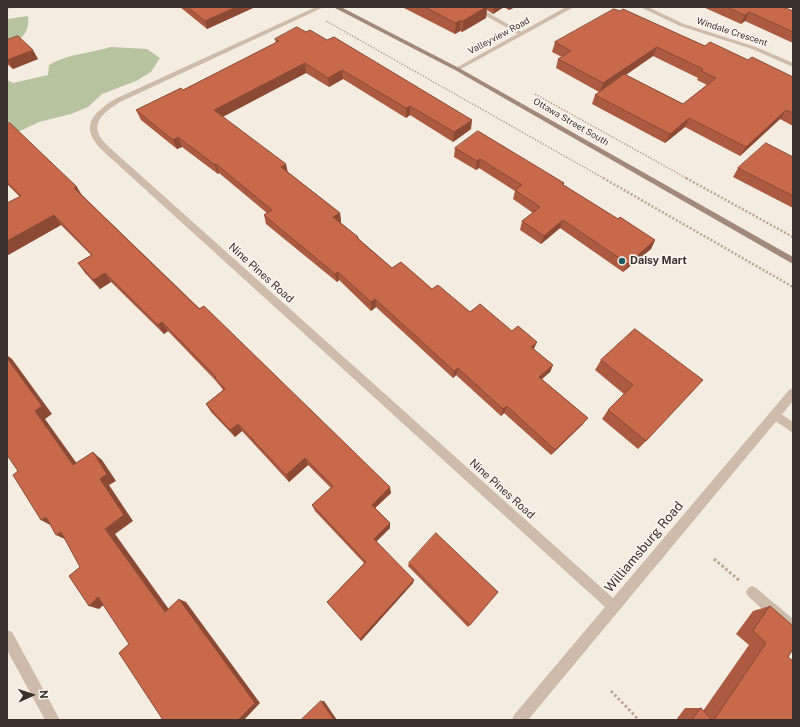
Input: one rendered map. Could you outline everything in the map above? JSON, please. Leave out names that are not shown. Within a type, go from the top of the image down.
[{"type":"main road","name":"Ottawa Street South","points":[[336,7],[456,69],[793,261]]},
{"type":"street","name":"Nine Pines Road","points":[[321,7],[129,94],[112,104],[98,116],[93,127],[94,136],[112,155],[614,606]]},
{"type":"street","points":[[473,7],[522,34]]},
{"type":"street","name":"Valleyview Road","points":[[456,69],[571,7]]},
{"type":"street","name":"Windale Crescent","points":[[643,7],[682,25],[754,48],[793,65]]},
{"type":"street","name":"Williamsburg Road","points":[[519,720],[793,393]]},
{"type":"street","points":[[775,415],[793,428]]},
{"type":"street","points":[[752,592],[793,628]]},
{"type":"street","points":[[7,637],[53,720]]},
{"type":"path","points":[[7,9],[12,7]]},
{"type":"path","points":[[324,20],[503,120],[793,287]]},
{"type":"path","points":[[528,90],[793,237]]},
{"type":"path","points":[[714,559],[728,572]]},
{"type":"path","points":[[611,691],[638,720]]},
{"type":"green space","points":[[28,16],[28,27],[24,35],[7,47],[7,19]]},
{"type":"green space","points":[[111,47],[147,49],[160,58],[151,72],[136,81],[102,94],[88,107],[71,114],[39,122],[7,137],[7,80],[13,83],[48,75],[49,65],[56,61]]},
{"type":"building","points":[[188,7],[236,7],[205,21]]},
{"type":"building","points":[[425,7],[486,7],[463,21],[461,20],[456,23]]},
{"type":"building","points":[[727,7],[783,7],[793,11],[793,32],[749,12],[745,15]]},
{"type":"building","points":[[614,9],[620,11],[623,9],[705,46],[710,42],[748,60],[752,57],[793,77],[793,113],[786,110],[746,147],[689,118],[670,134],[595,95],[624,74],[683,104],[716,78],[701,71],[703,69],[657,47],[603,83],[558,59],[571,51],[555,42]]},
{"type":"building","points":[[297,27],[306,32],[310,30],[327,40],[334,37],[472,120],[454,132],[410,106],[406,108],[342,70],[328,78],[305,63],[214,110],[286,164],[281,167],[340,213],[333,217],[358,237],[357,238],[392,268],[401,262],[432,289],[438,285],[470,312],[480,304],[512,331],[518,326],[537,342],[531,347],[553,365],[539,377],[588,418],[555,450],[507,406],[503,409],[458,368],[454,371],[375,299],[371,302],[338,272],[335,274],[264,215],[272,210],[216,164],[215,165],[178,137],[173,140],[136,110],[181,88],[183,90],[279,41],[275,39]]},
{"type":"building","points":[[18,36],[33,50],[7,60],[7,40]]},
{"type":"building","points":[[10,123],[77,187],[74,188],[199,309],[204,306],[390,487],[372,505],[390,523],[374,539],[414,580],[360,639],[327,602],[366,562],[312,505],[333,486],[305,458],[286,475],[238,424],[230,430],[206,404],[225,389],[215,378],[216,377],[162,322],[158,325],[105,273],[93,280],[78,263],[92,255],[54,215],[7,241],[7,203],[21,196],[7,182],[7,124]]},
{"type":"building","points":[[478,131],[564,183],[562,184],[618,219],[620,217],[655,240],[628,264],[563,220],[544,236],[522,221],[540,207],[515,190],[522,185],[480,159],[477,161],[455,148]]},
{"type":"building","points":[[766,143],[793,157],[793,196],[738,168]]},
{"type":"building","points":[[635,329],[703,380],[646,441],[608,410],[633,385],[601,360]]},
{"type":"building","points":[[7,358],[42,406],[35,411],[73,465],[93,452],[107,474],[100,479],[124,515],[105,529],[165,612],[179,599],[255,703],[238,720],[163,720],[119,653],[129,644],[98,597],[89,606],[69,576],[80,567],[61,532],[56,535],[46,517],[41,520],[13,475],[18,471],[7,455]]},
{"type":"building","points":[[436,533],[498,592],[470,625],[409,563]]},
{"type":"building","points":[[770,606],[793,626],[793,649],[788,657],[793,661],[793,720],[714,720],[766,643],[753,631]]},
{"type":"building","points":[[321,701],[334,720],[301,720]]},
{"type":"building","points":[[701,708],[712,720],[692,720]]},
{"type":"place","name":"Daisy Mart","points":[[622,261]]}]
